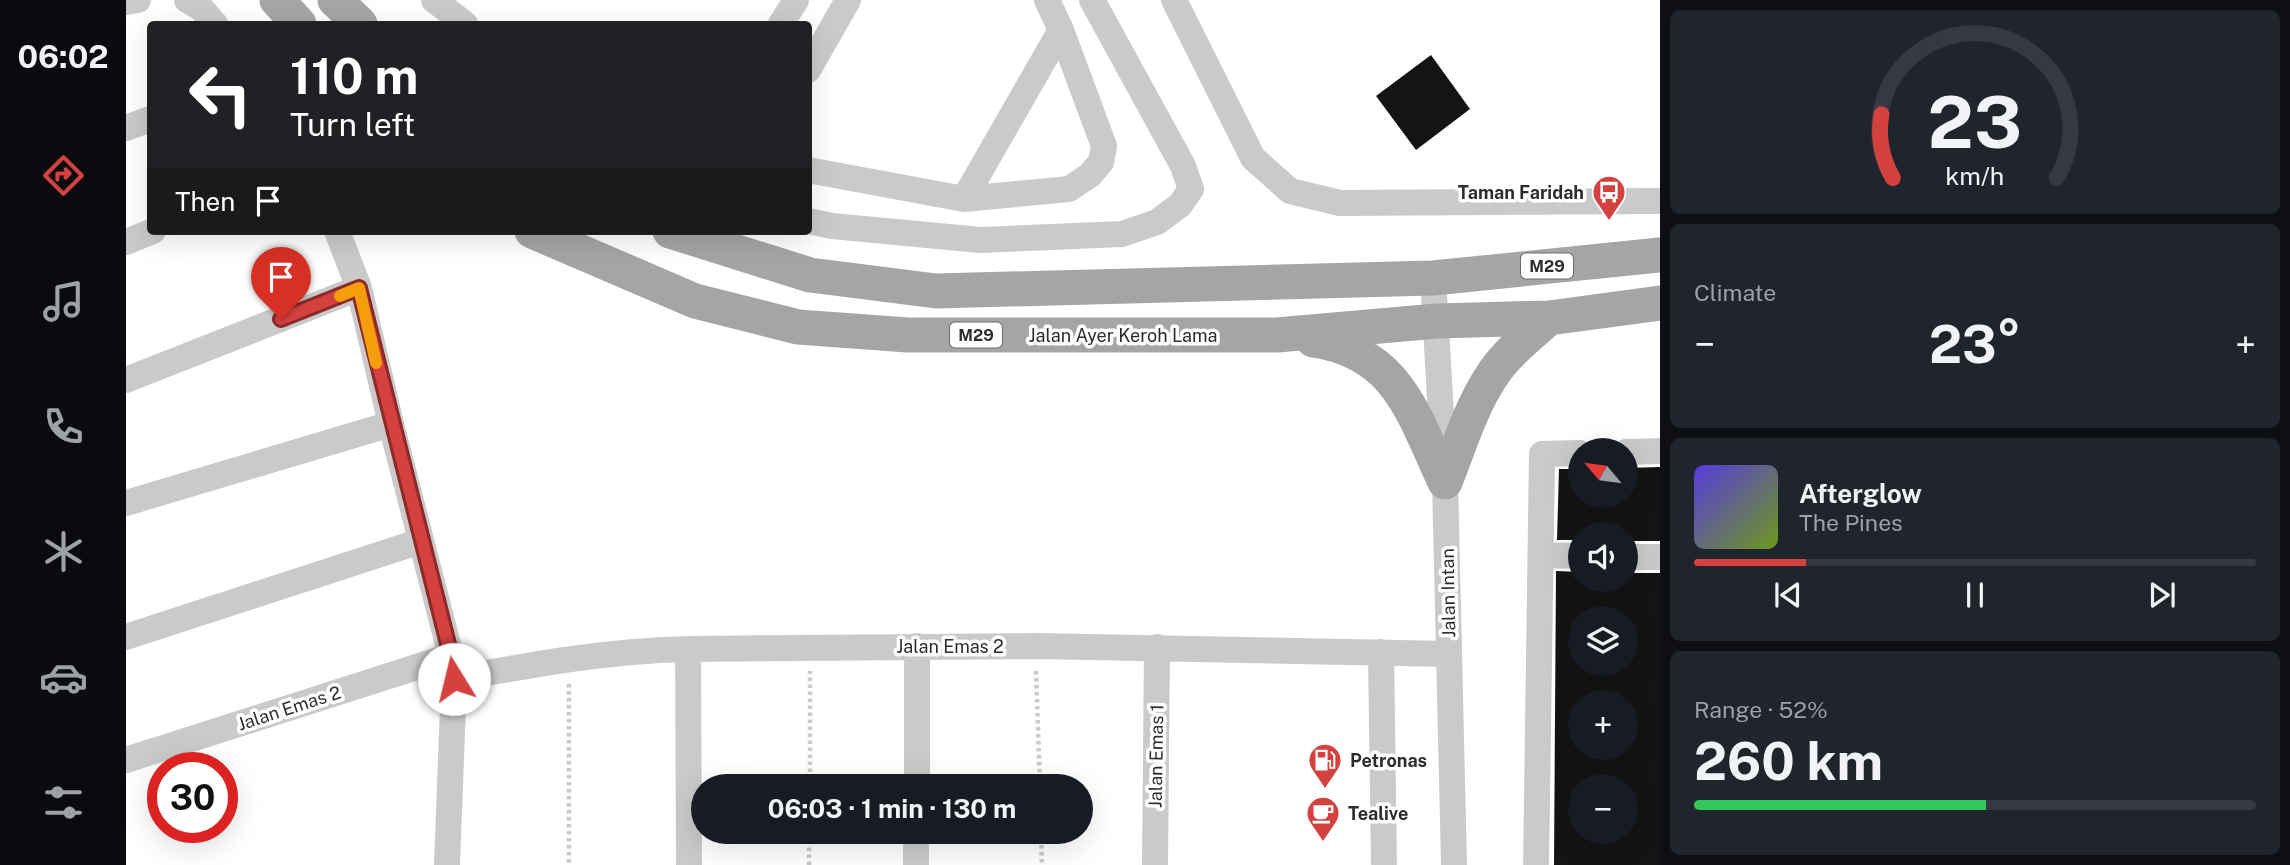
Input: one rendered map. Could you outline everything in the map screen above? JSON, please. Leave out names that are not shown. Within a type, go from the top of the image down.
[{"type":"main road","points":[[277,0],[296,21]]},
{"type":"main road","points":[[335,0],[357,21]]},
{"type":"main road","name":"Jalan Ayer Keroh Lama","points":[[541,235],[695,301],[798,327],[908,335],[1277,335],[1437,321]]},
{"type":"main road","points":[[660,235],[660,249],[672,276],[695,301]]},
{"type":"main road","name":"M29","points":[[683,235],[810,275],[936,290],[1433,278],[1660,255]]},
{"type":"main road","name":"M29","points":[[1437,321],[1549,318],[1660,303]]},
{"type":"main road","points":[[1445,482],[1476,403],[1492,374],[1549,318]]},
{"type":"main road","points":[[1277,335],[1333,343],[1359,354],[1380,369],[1402,390],[1445,482]]},
{"type":"street","points":[[126,2],[138,0]]},
{"type":"street","points":[[187,0],[201,8],[212,21]]},
{"type":"street","points":[[434,0],[461,21]]},
{"type":"street","points":[[801,21],[848,0]]},
{"type":"street","points":[[812,171],[964,199],[1069,189],[1090,175],[1101,162],[1104,146],[1061,30],[1047,0]]},
{"type":"street","points":[[812,222],[980,240],[1122,234],[1157,222],[1180,205],[1191,189],[1183,166],[1092,0]]},
{"type":"street","points":[[1174,0],[1253,158],[1290,191],[1340,203],[1660,201]]},
{"type":"street","points":[[964,199],[1061,30]]},
{"type":"street","points":[[126,128],[147,120]]},
{"type":"street","points":[[126,242],[147,233]]},
{"type":"street","points":[[339,235],[359,288],[452,667],[447,865]]},
{"type":"street","name":"Jalan Intan","points":[[1433,278],[1445,482],[1454,865]]},
{"type":"street","points":[[126,380],[359,288]]},
{"type":"street","points":[[126,503],[391,424]]},
{"type":"street","points":[[1638,452],[1660,451]]},
{"type":"street","points":[[1536,865],[1542,454],[1568,453]]},
{"type":"street","points":[[126,637],[421,541]]},
{"type":"street","points":[[1541,555],[1568,556]]},
{"type":"street","points":[[1638,557],[1660,557]]},
{"type":"street","points":[[917,646],[917,774]]},
{"type":"street","name":"Jalan Emas 2","points":[[126,760],[452,667],[632,651],[1036,646],[1449,654]]},
{"type":"street","name":"Jalan Emas 1","points":[[1155,865],[1157,647]]},
{"type":"street","points":[[688,649],[689,865]]},
{"type":"street","points":[[1381,652],[1384,865]]},
{"type":"street","points":[[916,844],[916,865]]},
{"type":"path","points":[[1036,646],[1040,774]]},
{"type":"path","points":[[810,648],[810,774]]},
{"type":"path","points":[[569,657],[569,865]]},
{"type":"path","points":[[809,844],[809,865]]},
{"type":"path","points":[[1041,844],[1042,865]]},
{"type":"building","points":[[1431,55],[1470,109],[1416,150],[1376,96]]},
{"type":"building","points":[[1660,467],[1660,541],[1638,541],[1638,522],[1568,522],[1568,540],[1557,540],[1559,469],[1568,469],[1568,508],[1638,508],[1638,468]]},
{"type":"building","points":[[1556,571],[1568,572],[1568,592],[1638,592],[1638,573],[1660,573],[1660,865],[1554,865]]},
{"type":"slow traffic","points":[[340,296],[359,288],[376,363]]},
{"type":"place","name":"Taman Faridah","points":[[1609,222]]},
{"type":"place","name":"Petronas","points":[[1325,790]]},
{"type":"place","name":"Tealive","points":[[1323,843]]},
{"type":"route","points":[[281,319],[359,288],[451,656],[454,679]]}]
